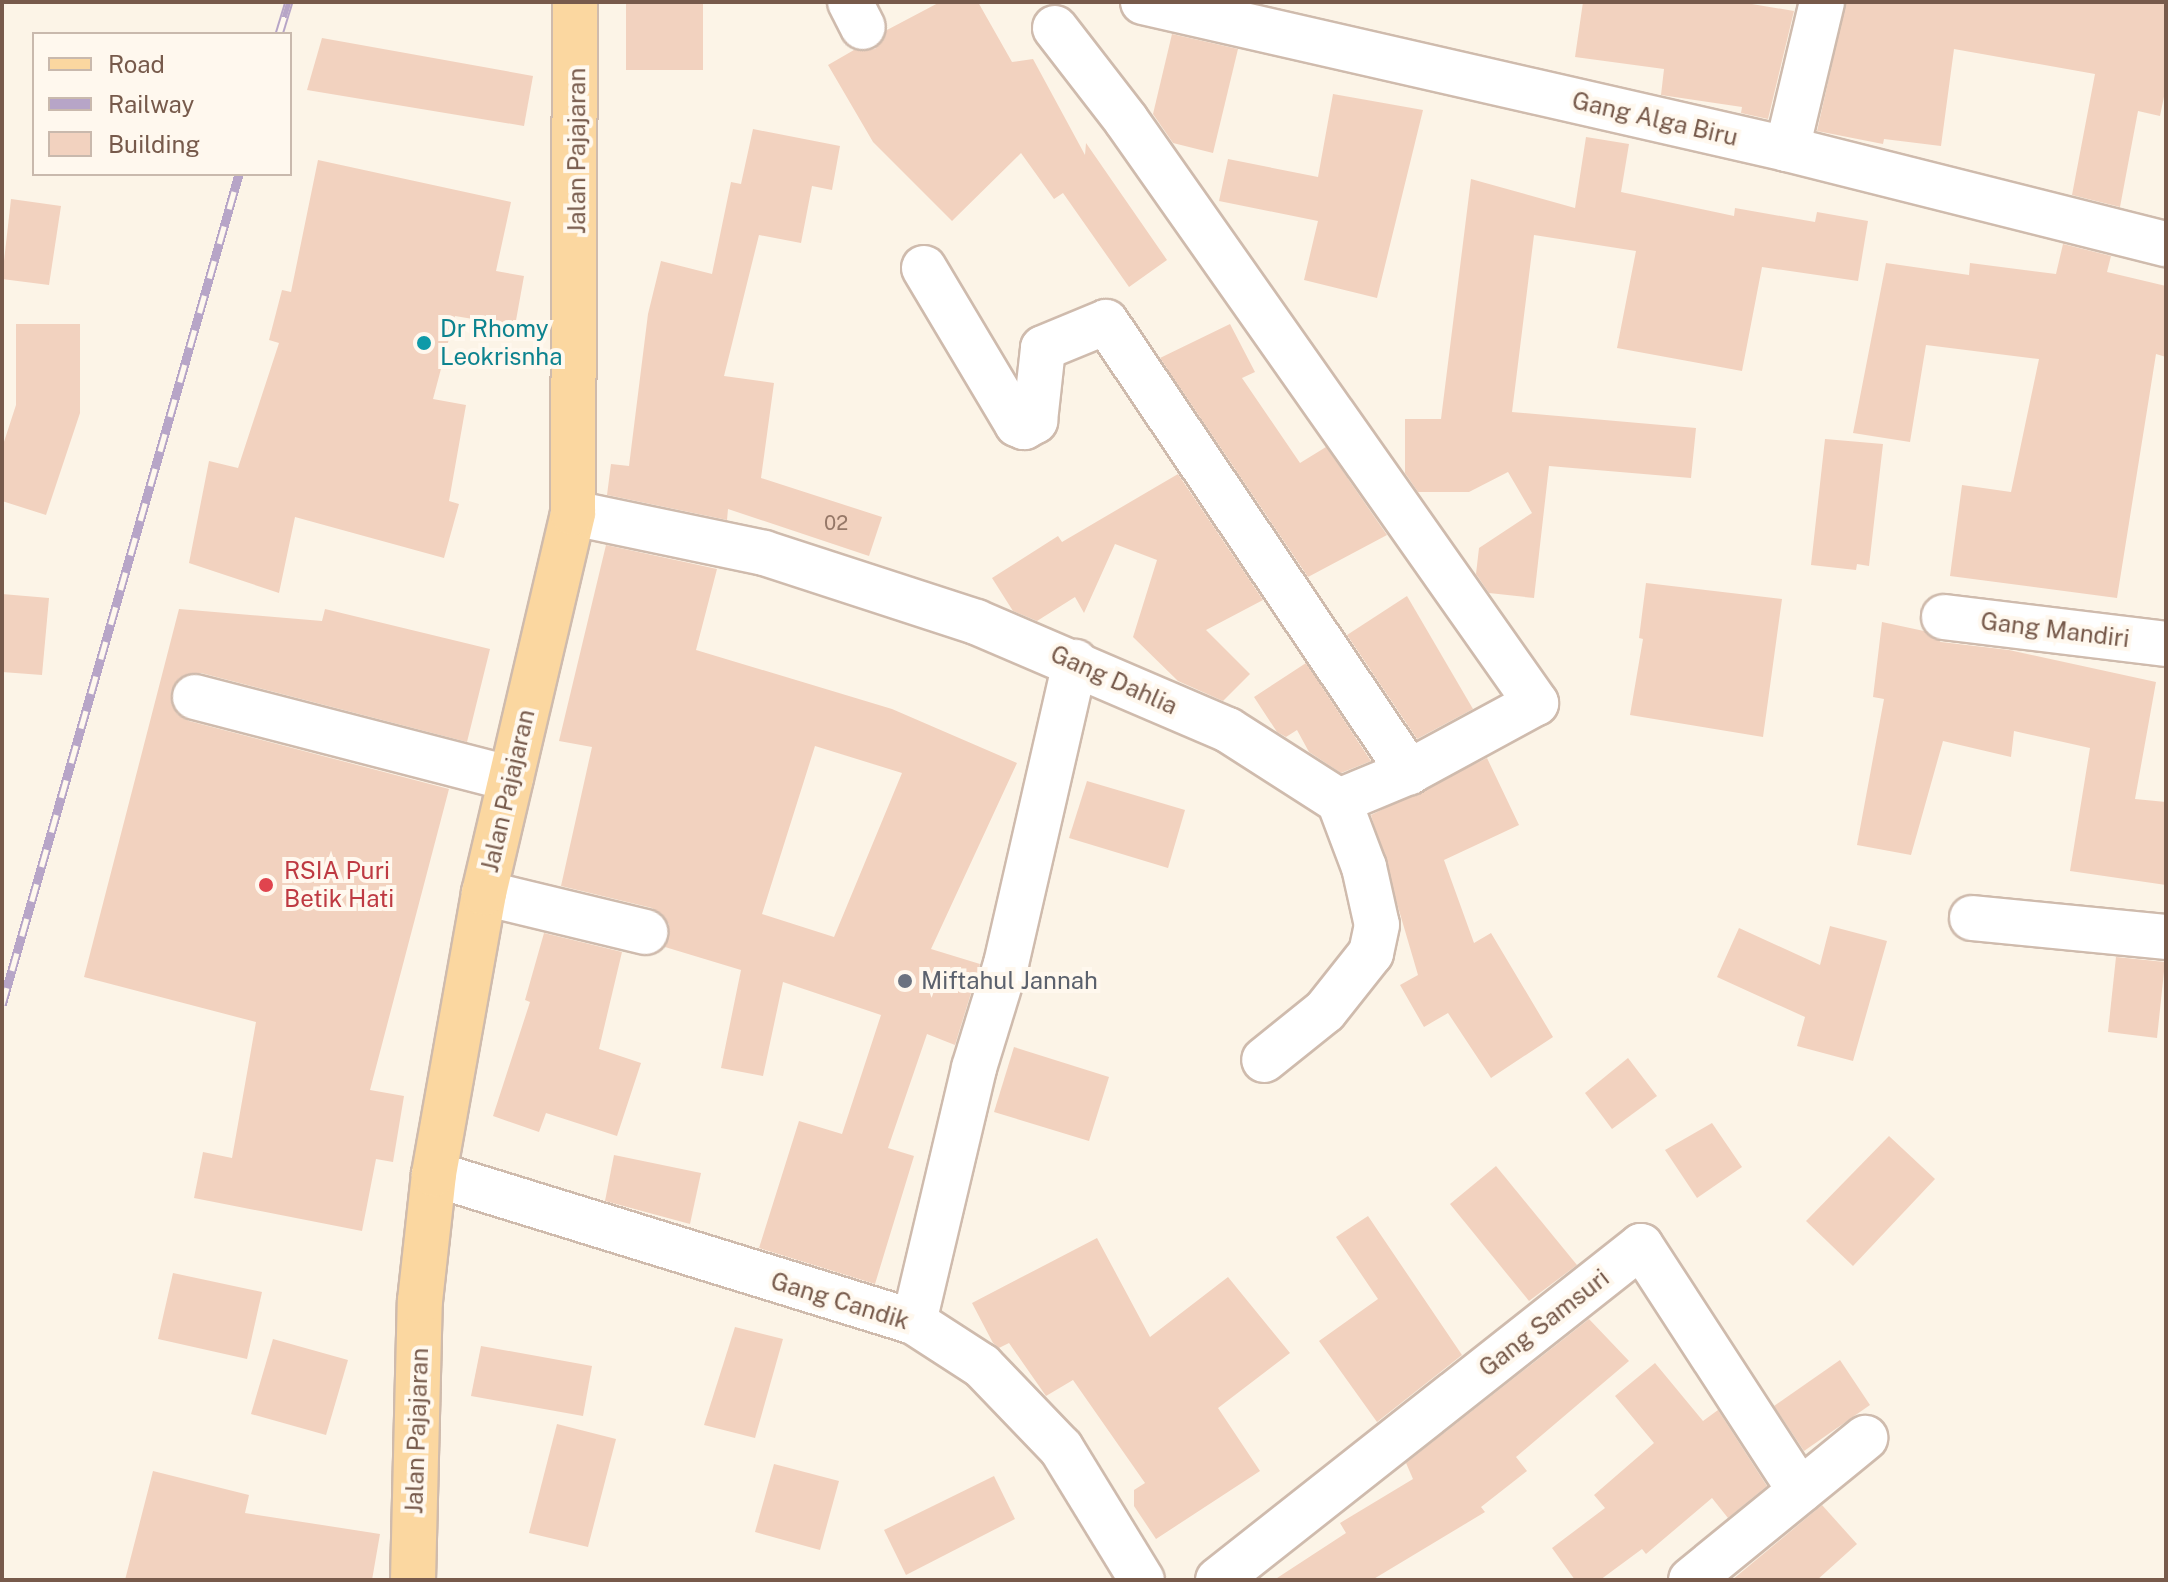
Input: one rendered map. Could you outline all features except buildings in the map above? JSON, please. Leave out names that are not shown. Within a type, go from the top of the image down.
[{"type":"main road","name":"Jalan Pajajaran","points":[[413,1580],[420,1301],[434,1174],[484,893],[573,513],[575,2]]},
{"type":"street","name":"Gang Alga Biru","points":[[1143,2],[1787,149],[2166,244]]},
{"type":"street","points":[[1787,149],[1822,2]]},
{"type":"street","points":[[1055,28],[1126,120],[1536,703],[1409,772],[1339,801],[1364,867],[1377,925],[1371,953],[1325,1011],[1264,1060]]},
{"type":"street","points":[[924,268],[1017,424],[1035,421],[1043,348],[1106,322],[1409,772]]},
{"type":"street","name":"Gang Dahlia","points":[[573,513],[764,553],[976,622],[1228,730],[1339,801]]},
{"type":"street","name":"Gang Mandiri","points":[[1944,617],[2166,644]]},
{"type":"street","points":[[914,1322],[974,1068],[1006,964],[1075,662]]},
{"type":"street","points":[[195,697],[511,779]]},
{"type":"street","points":[[484,893],[645,932]]},
{"type":"street","points":[[1972,918],[2166,937]]},
{"type":"street","name":"Gang Candik","points":[[434,1174],[914,1322],[982,1366],[1061,1448],[1142,1580]]},
{"type":"street","name":"Gang Samsuri","points":[[1218,1580],[1641,1246],[1800,1491]]},
{"type":"street","points":[[1691,1580],[1865,1438]]},
{"type":"railway","points":[[280,32],[289,2]]},
{"type":"railway","points":[[2,1005],[238,176]]},
{"type":"place","name":"Dr Rhomy Leokrisnha","points":[[424,343]]},
{"type":"place","name":"RSIA Puri Betik Hati","points":[[266,885]]},
{"type":"place","name":"Miftahul Jannah","points":[[905,981]]}]
